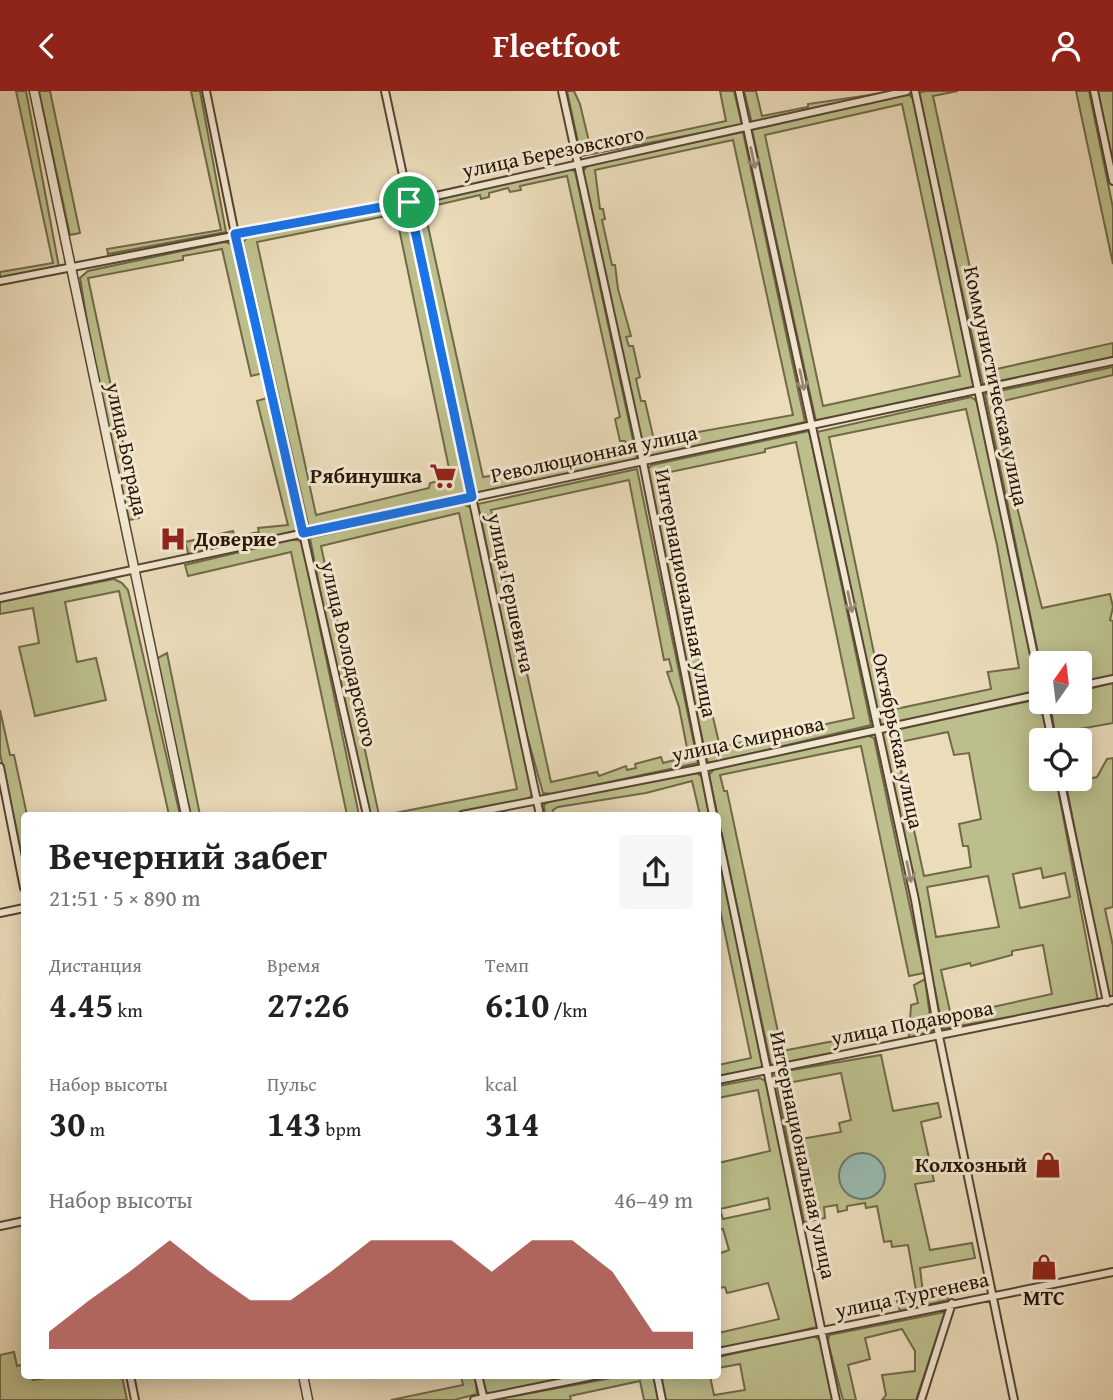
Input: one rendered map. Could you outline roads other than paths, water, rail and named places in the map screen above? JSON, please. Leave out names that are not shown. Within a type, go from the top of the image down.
[{"type":"street","name":"улица Бограда","points":[[34,91],[185,812]]},
{"type":"street","name":"улица Володарского","points":[[206,91],[235,234],[366,812]]},
{"type":"street","name":"улица Гершевича","points":[[385,91],[539,812]]},
{"type":"street","name":"Интернациональная улица","points":[[562,91],[643,461],[712,812]]},
{"type":"street","name":"Октябрьская улица","points":[[739,91],[915,900],[939,1035],[1014,1400]]},
{"type":"street","name":"улица Березовского","points":[[0,281],[409,202],[907,91]]},
{"type":"street","name":"Коммунистическая улица","points":[[915,91],[1033,651]]},
{"type":"street","points":[[1094,91],[1113,181]]},
{"type":"street","name":"Революционная улица","points":[[0,598],[1113,361]]},
{"type":"street","points":[[1092,683],[1113,679]]},
{"type":"street","name":"улица Смирнова","points":[[477,812],[703,768],[1029,697]]},
{"type":"street","points":[[0,767],[21,873]]},
{"type":"street","points":[[1063,791],[1110,1001]]},
{"type":"street","name":"Интернациональная улица","points":[[721,849],[836,1400]]},
{"type":"street","points":[[0,913],[21,909]]},
{"type":"street","name":"улица Подаюрова","points":[[721,1079],[1110,1001]]},
{"type":"street","points":[[0,1226],[21,1222]]},
{"type":"street","name":"улица Тургенева","points":[[721,1351],[1113,1272]]},
{"type":"street","points":[[921,1400],[952,1303]]},
{"type":"street","points":[[131,1379],[135,1400]]},
{"type":"street","points":[[304,1379],[308,1400]]},
{"type":"street","points":[[479,1379],[483,1399]]},
{"type":"street","points":[[474,1400],[579,1379]]},
{"type":"street","points":[[658,1379],[662,1400]]},
{"type":"water","points":[[862,1153],[878,1160],[885,1176],[878,1192],[862,1199],[846,1192],[839,1176],[846,1160]]},
{"type":"place","name":"Рябинушка","points":[[443,476]]},
{"type":"place","name":"Доверие","points":[[173,539]]},
{"type":"place","name":"Колхозный","points":[[1048,1165]]},
{"type":"place","name":"МТС","points":[[1044,1267]]}]
